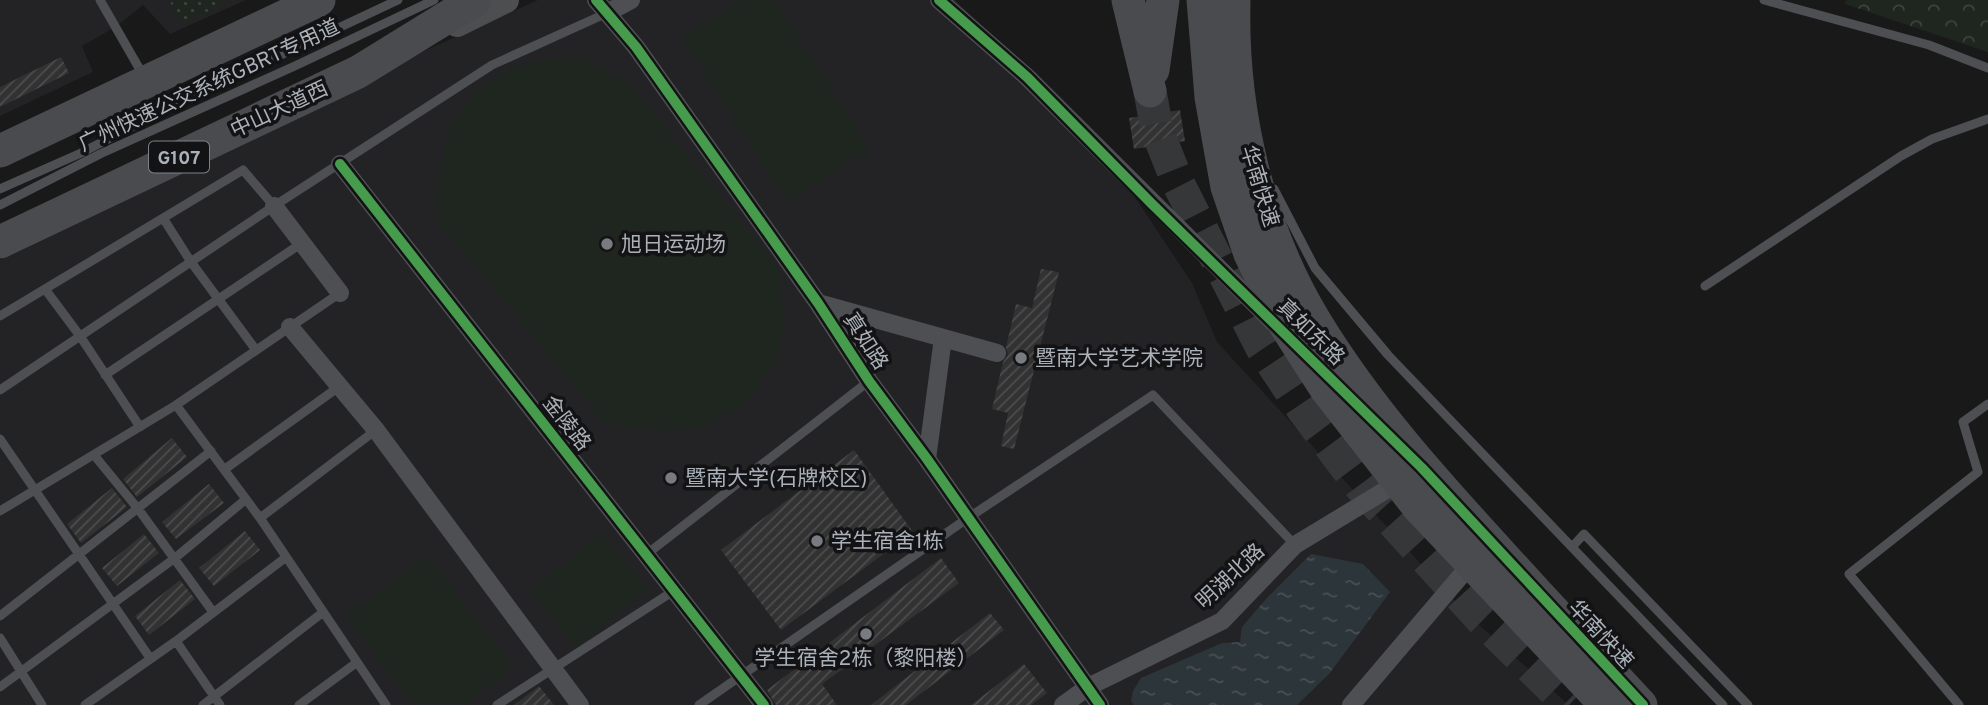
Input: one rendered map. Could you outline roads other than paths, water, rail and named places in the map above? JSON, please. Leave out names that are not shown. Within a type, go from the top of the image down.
[{"type":"highway","points":[[0,151],[320,0]]},
{"type":"highway","name":"中山大道西","points":[[0,242],[358,72],[475,0]]},
{"type":"highway","points":[[1128,0],[1150,91],[1163,0]]},
{"type":"highway","name":"华南快速","points":[[1201,0],[1209,86],[1227,187],[1250,254],[1285,325],[1326,388],[1419,508],[1606,705]]},
{"type":"highway","name":"华南快速","points":[[1234,0],[1235,60],[1245,135],[1267,215],[1294,281],[1314,319],[1379,414],[1442,488],[1642,705]]},
{"type":"highway","points":[[1257,0],[1253,74],[1267,215]]},
{"type":"main road","points":[[358,72],[506,0]]},
{"type":"street","points":[[602,6],[631,0]]},
{"type":"street","name":"真如东路","points":[[939,0],[1027,77],[1422,468],[1642,705]]},
{"type":"street","name":"真如路","points":[[602,6],[636,47],[1100,705]]},
{"type":"street","name":"金陵路","points":[[340,164],[764,705]]},
{"type":"street","points":[[274,206],[340,293]]},
{"type":"street","points":[[818,303],[997,353]]},
{"type":"street","points":[[290,327],[376,430],[580,705]]},
{"type":"street","points":[[927,459],[943,338]]},
{"type":"street","name":"明湖北路","points":[[1063,705],[1088,687],[1222,621],[1295,545],[1422,468]]},
{"type":"street","points":[[1351,705],[1490,541]]},
{"type":"lane","points":[[100,0],[147,83]]},
{"type":"lane","name":"广州快速公交系统GBRT专用道","points":[[0,189],[81,153],[167,108],[398,0]]},
{"type":"lane","name":"广州快速公交系统GBRT专用道","points":[[0,205],[100,154],[247,89],[434,0]]},
{"type":"lane","points":[[1201,0],[1222,83]]},
{"type":"lane","points":[[1764,0],[1929,45],[1988,68]]},
{"type":"lane","points":[[0,390],[274,206],[492,65],[602,6]]},
{"type":"lane","points":[[1231,107],[1264,169]]},
{"type":"lane","points":[[1705,286],[1901,156],[1932,139],[1988,119]]},
{"type":"lane","points":[[0,316],[243,170],[274,206]]},
{"type":"lane","points":[[1270,181],[1315,268],[1388,355],[1723,705]]},
{"type":"lane","points":[[163,218],[191,262],[256,350]]},
{"type":"lane","points":[[105,375],[302,243]]},
{"type":"lane","points":[[46,289],[139,427]]},
{"type":"lane","points":[[0,511],[176,405],[340,293]]},
{"type":"lane","points":[[647,554],[869,381]]},
{"type":"lane","points":[[225,469],[340,386]]},
{"type":"lane","points":[[699,705],[968,518],[1153,395],[1295,545]]},
{"type":"lane","points":[[1959,705],[1849,574],[1978,472],[1963,422],[1988,404]]},
{"type":"lane","points":[[176,405],[260,518],[386,705]]},
{"type":"lane","points":[[260,518],[376,430]]},
{"type":"lane","points":[[1,441],[150,658]]},
{"type":"lane","points":[[0,616],[211,452]]},
{"type":"lane","points":[[94,455],[139,510],[213,612]]},
{"type":"lane","points":[[0,687],[175,558],[245,500]]},
{"type":"lane","points":[[1572,547],[1584,534],[1748,705]]},
{"type":"lane","points":[[85,705],[100,701],[150,658],[285,558]]},
{"type":"lane","points":[[497,705],[675,590]]},
{"type":"lane","points":[[203,705],[217,701],[322,613]]},
{"type":"lane","points":[[0,638],[42,705]]},
{"type":"lane","points":[[176,641],[217,701]]},
{"type":"lane","points":[[299,705],[356,663]]},
{"type":"water","points":[[1311,554],[1363,564],[1390,592],[1329,674],[1297,705],[1134,705],[1131,701],[1133,691],[1141,678],[1222,643],[1240,642],[1242,627]]},
{"type":"tunnel","points":[[1150,91],[1157,130],[1177,181],[1262,348],[1304,411],[1360,486],[1480,618],[1569,705]]},
{"type":"place","name":"旭日运动场","points":[[607,244]]},
{"type":"place","name":"暨南大学艺术学院","points":[[1021,358]]},
{"type":"place","name":"暨南大学(石牌校区)","points":[[671,478]]},
{"type":"place","name":"学生宿舍1栋","points":[[817,541]]},
{"type":"place","name":"学生宿舍2栋（黎阳楼）","points":[[866,634]]}]
